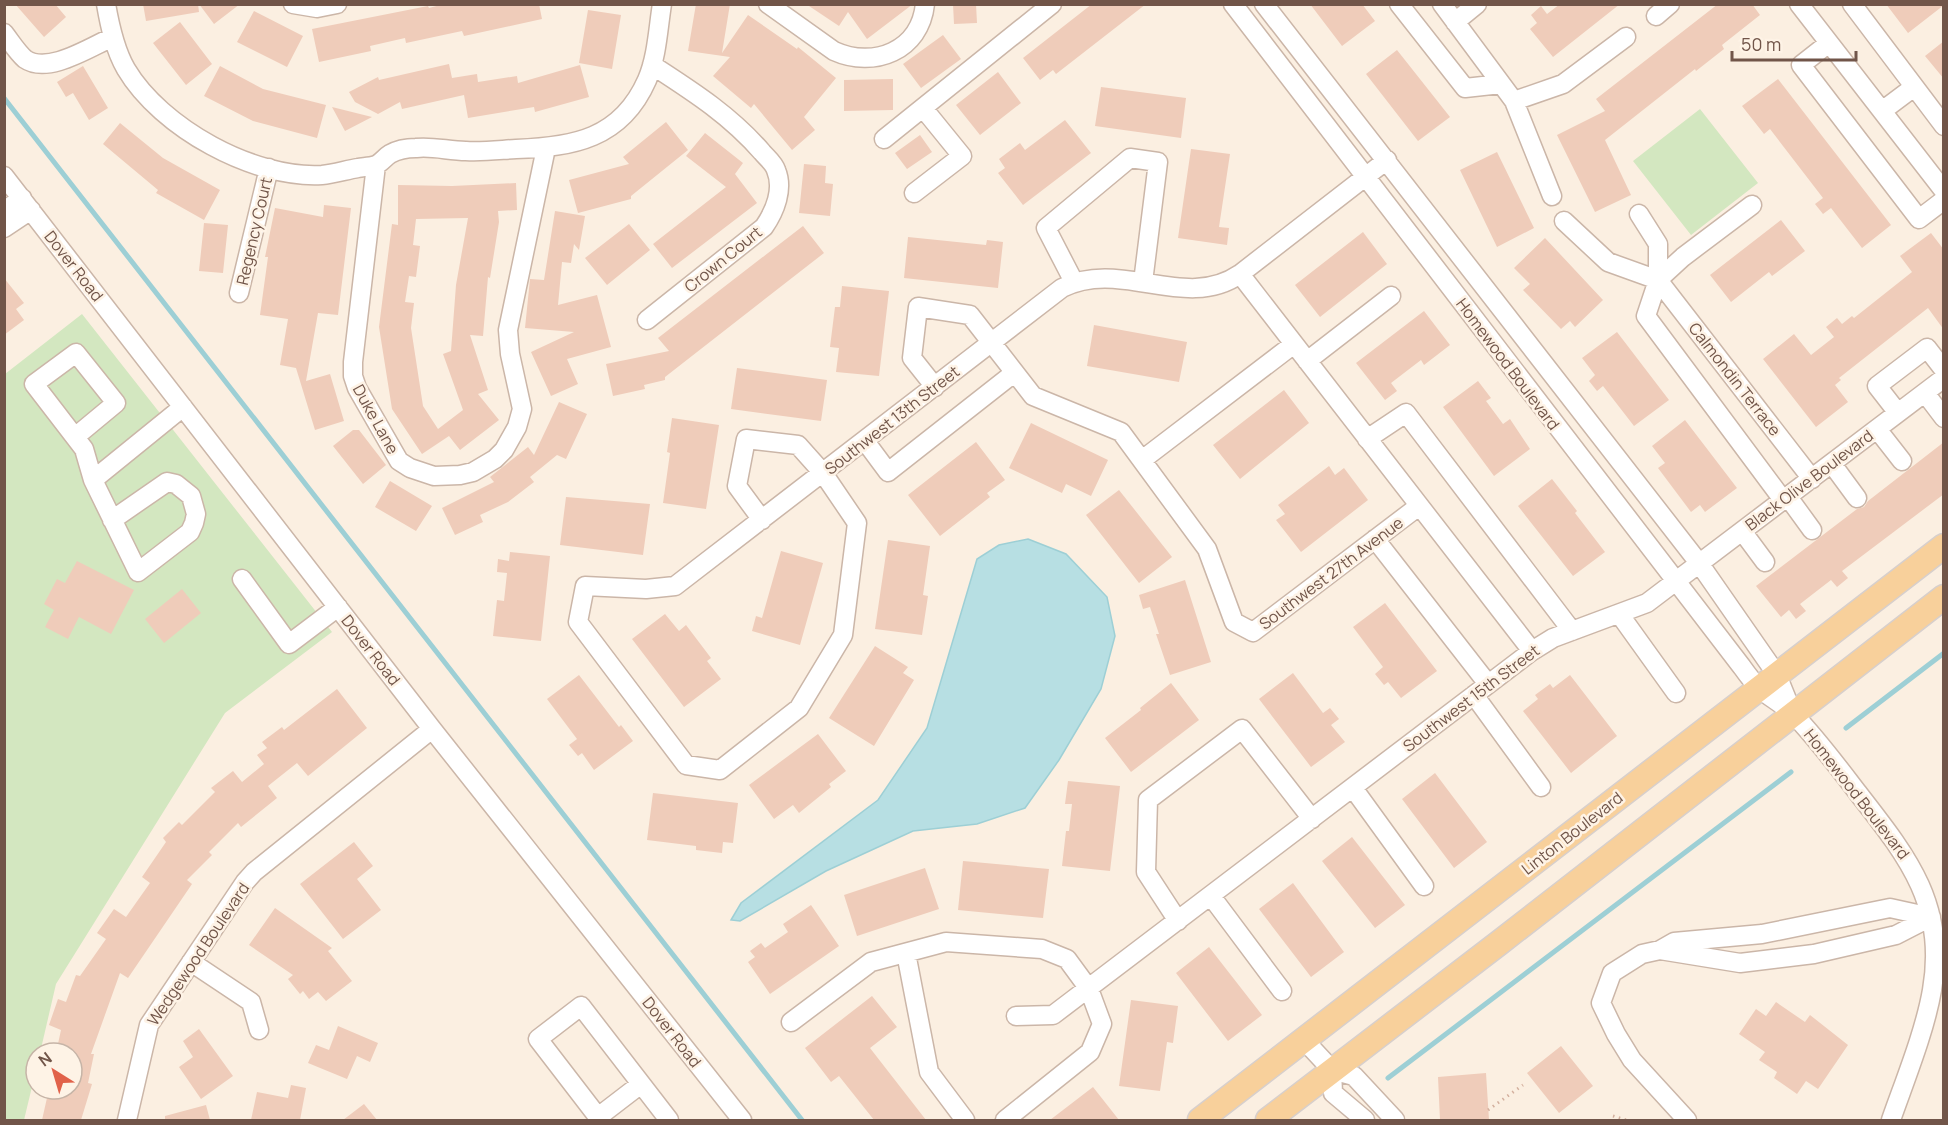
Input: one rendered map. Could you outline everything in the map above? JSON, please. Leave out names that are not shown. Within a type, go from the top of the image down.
[{"type":"main road","name":"Linton Boulevard","points":[[1200,1120],[1944,546]]},
{"type":"main road","points":[[1268,1120],[1509,936],[1944,597]]},
{"type":"street","points":[[106,4],[113,37],[126,69],[139,89],[176,122],[209,143],[268,168],[288,173],[322,175],[376,165],[390,154],[415,148],[466,151],[546,148],[571,145],[595,135],[617,121],[641,91],[652,65],[662,4]]},
{"type":"street","points":[[293,4],[317,8],[337,4]]},
{"type":"street","points":[[768,4],[834,51],[845,56],[868,59],[890,54],[909,40],[921,21],[925,4]]},
{"type":"street","points":[[884,139],[1052,4]]},
{"type":"street","name":"Homewood Boulevard","points":[[1233,4],[1674,582],[1768,681],[1825,750],[1903,852],[1917,875],[1937,913],[1935,964],[1932,991],[1891,1120]]},
{"type":"street","name":"Homewood Boulevard","points":[[1264,4],[1698,563],[1768,681]]},
{"type":"street","points":[[1399,4],[1465,88],[1501,84]]},
{"type":"street","points":[[1442,4],[1514,101],[1552,196]]},
{"type":"street","points":[[1455,22],[1477,4]]},
{"type":"street","points":[[1656,16],[1670,4]]},
{"type":"street","points":[[1799,4],[1944,191]]},
{"type":"street","points":[[1852,4],[1944,126]]},
{"type":"street","points":[[4,33],[26,60],[37,64],[51,64],[113,37]]},
{"type":"street","points":[[1514,101],[1563,84],[1626,37]]},
{"type":"street","points":[[1829,43],[1801,65],[1919,219],[1944,200]]},
{"type":"street","name":"Crown Court","points":[[647,320],[764,227],[776,207],[779,188],[776,168],[750,138],[708,101],[652,65]]},
{"type":"street","points":[[1882,111],[1914,87]]},
{"type":"street","points":[[914,193],[962,156],[923,108]]},
{"type":"street","name":"Duke Lane","points":[[376,165],[353,376],[362,400],[399,461],[422,473],[447,477],[472,472],[495,459],[508,444],[517,427],[522,409],[510,354],[508,330],[546,148]]},
{"type":"street","points":[[1143,282],[1158,162],[1130,158],[1046,228],[1080,280],[1110,278],[1194,289],[1207,289],[1230,281],[1387,160]]},
{"type":"street","name":"Regency Court","points":[[239,293],[268,168]]},
{"type":"street","name":"Dover Road","points":[[4,176],[734,1117]]},
{"type":"street","points":[[4,211],[26,204]]},
{"type":"street","points":[[4,228],[26,204]]},
{"type":"street","points":[[1658,280],[1683,257],[1752,205]]},
{"type":"street","points":[[1639,214],[1658,244],[1658,280],[1646,316],[1812,530]]},
{"type":"street","points":[[1564,221],[1608,262],[1658,280]]},
{"type":"street","name":"Southwest 27th Avenue","points":[[1240,274],[1532,651]]},
{"type":"street","name":"Southwest 13th Street","points":[[824,473],[857,523],[843,635],[799,708],[720,770],[686,765],[578,622],[585,586],[646,589],[675,586],[1062,288],[1080,280]]},
{"type":"street","name":"Calmondin Terrace","points":[[1658,280],[1812,479]]},
{"type":"street","points":[[1307,361],[1391,296]]},
{"type":"street","name":"Southwest 27th Avenue","points":[[935,387],[912,358],[918,307],[970,315],[1033,396],[1121,432],[1207,549],[1234,622],[1253,632],[1419,506]]},
{"type":"street","points":[[1142,460],[1294,344]]},
{"type":"street","points":[[1898,413],[1877,386],[1927,348],[1944,370]]},
{"type":"street","points":[[75,437],[116,403],[76,352],[34,384],[84,449],[93,480],[112,520],[138,572],[190,532],[196,514],[195,504],[184,489],[167,482],[112,520]]},
{"type":"street","points":[[865,441],[888,471],[1014,373]]},
{"type":"street","name":"Black Olive Boulevard","points":[[1674,582],[1944,378]]},
{"type":"street","points":[[1924,393],[1944,418]]},
{"type":"street","points":[[93,480],[183,407]]},
{"type":"street","points":[[1367,439],[1406,413],[1572,632]]},
{"type":"street","points":[[1877,429],[1902,461]]},
{"type":"street","points":[[762,520],[737,486],[746,439],[798,446],[824,473]]},
{"type":"street","points":[[1832,464],[1857,498]]},
{"type":"street","points":[[1742,531],[1765,562]]},
{"type":"street","points":[[1375,539],[1481,690],[1541,787]]},
{"type":"street","points":[[242,579],[289,644],[338,607]]},
{"type":"street","name":"Southwest 15th Street","points":[[1016,1016],[1053,1016],[1532,651],[1553,638],[1620,615],[1647,603],[1674,582]]},
{"type":"street","points":[[1620,615],[1676,693]]},
{"type":"street","name":"Wedgewood Boulevard","points":[[127,1120],[149,1025],[245,882],[254,872],[432,729]]},
{"type":"street","points":[[1178,921],[1146,872],[1148,800],[1242,729],[1312,819]]},
{"type":"street","points":[[1353,788],[1424,886]]},
{"type":"street","points":[[1211,896],[1282,991]]},
{"type":"street","points":[[1687,1120],[1632,1060],[1616,1034],[1601,1003],[1612,973],[1642,954],[1660,950],[1674,942],[1762,934],[1890,908],[1937,913]]},
{"type":"street","points":[[1660,950],[1740,963],[1814,954],[1896,935],[1937,913]]},
{"type":"street","points":[[790,1022],[871,962],[946,942],[1042,949],[1066,959],[1089,989],[1102,1024],[1090,1052],[1005,1120]]},
{"type":"street","points":[[906,952],[929,1072],[965,1120]]},
{"type":"street","points":[[190,962],[251,1002],[259,1030]]},
{"type":"street","points":[[641,1084],[598,1117],[538,1039],[580,1006],[641,1084],[669,1120]]},
{"type":"street","points":[[1304,1040],[1332,1070],[1354,1076],[1395,1120]]},
{"type":"street","points":[[1332,1070],[1333,1093],[1365,1120]]},
{"type":"path","points":[[1488,1110],[1523,1085]]},
{"type":"path","points":[[1613,1116],[1626,1120]]},
{"type":"green space","points":[[1700,109],[1758,183],[1691,235],[1633,161]]},
{"type":"green space","points":[[82,314],[332,632],[225,713],[56,984],[43,1041],[24,1041],[24,1101],[29,1101],[24,1120],[5,1120],[5,374]]},
{"type":"water","points":[[1028,539],[1066,554],[1107,597],[1115,636],[1101,689],[1059,760],[1025,808],[977,824],[913,831],[826,871],[740,921],[731,920],[741,903],[878,800],[927,728],[977,559],[999,545]]},
{"type":"building","points":[[15,4],[55,4],[66,17],[44,37]]},
{"type":"building","points":[[143,4],[198,4],[199,12],[146,21]]},
{"type":"building","points":[[199,4],[240,4],[214,24]]},
{"type":"building","points":[[444,4],[539,4],[542,19],[464,36],[462,31],[406,43],[405,38],[370,46],[371,51],[319,62],[312,29]]},
{"type":"building","points":[[696,4],[730,4],[722,53],[748,15],[797,49],[798,47],[836,78],[804,117],[815,130],[792,150],[754,104],[751,108],[713,76],[730,57],[688,51]]},
{"type":"building","points":[[806,4],[913,4],[867,39],[848,12],[839,26]]},
{"type":"building","points":[[953,4],[976,4],[977,23],[954,24]]},
{"type":"building","points":[[1092,4],[1146,4],[1056,74],[1053,70],[1040,80],[1023,58]]},
{"type":"building","points":[[1310,4],[1362,4],[1375,21],[1342,46]]},
{"type":"building","points":[[1560,4],[1620,4],[1553,57],[1530,29],[1537,23],[1531,15],[1541,6],[1547,14]]},
{"type":"building","points":[[1718,4],[1752,4],[1760,15],[1722,45],[1724,49],[1605,140],[1631,195],[1595,212],[1557,135],[1605,111],[1596,99]]},
{"type":"building","points":[[1886,4],[1944,4],[1944,5],[1908,33]]},
{"type":"building","points":[[588,10],[621,15],[612,69],[579,63]]},
{"type":"building","points":[[254,11],[303,36],[287,67],[237,42]]},
{"type":"building","points":[[180,22],[212,64],[186,85],[153,43]]},
{"type":"building","points":[[943,35],[961,59],[921,88],[903,64]]},
{"type":"building","points":[[1944,41],[1944,79],[1925,56]]},
{"type":"building","points":[[1397,50],[1450,117],[1418,141],[1366,74]]},
{"type":"building","points":[[449,64],[452,78],[477,74],[478,82],[517,76],[518,83],[580,65],[589,97],[535,112],[534,107],[468,118],[464,95],[402,109],[400,102],[378,114],[355,102],[349,92],[378,77],[379,80]]},
{"type":"building","points":[[83,66],[108,108],[89,120],[73,93],[66,97],[57,82]]},
{"type":"building","points":[[220,66],[263,89],[326,105],[317,138],[253,121],[204,96]]},
{"type":"building","points":[[998,72],[1021,103],[980,135],[956,105]]},
{"type":"building","points":[[893,79],[893,110],[844,111],[844,80]]},
{"type":"building","points":[[1778,79],[1891,225],[1862,248],[1831,208],[1823,214],[1815,204],[1823,198],[1770,129],[1764,134],[1742,106]]},
{"type":"building","points":[[1101,87],[1186,98],[1181,138],[1095,126]]},
{"type":"building","points":[[332,107],[372,117],[345,131]]},
{"type":"building","points":[[1065,120],[1091,153],[1023,205],[998,173],[1005,168],[999,159],[1020,143],[1025,150]]},
{"type":"building","points":[[666,122],[688,150],[631,196],[631,199],[578,213],[569,180],[629,164],[623,157]]},
{"type":"building","points":[[120,123],[163,158],[220,190],[204,220],[156,193],[158,190],[103,144]]},
{"type":"building","points":[[705,133],[743,163],[735,174],[757,203],[672,268],[653,244],[726,187],[686,156]]},
{"type":"building","points":[[920,135],[932,152],[907,169],[895,153]]},
{"type":"building","points":[[1191,149],[1230,154],[1219,227],[1229,228],[1227,245],[1178,238]]},
{"type":"building","points":[[1497,152],[1534,228],[1497,247],[1460,170]]},
{"type":"building","points":[[804,164],[826,166],[825,183],[833,184],[830,216],[799,213]]},
{"type":"building","points":[[516,183],[517,210],[498,211],[499,222],[490,278],[488,277],[483,336],[470,335],[488,390],[478,394],[499,420],[460,450],[449,436],[422,454],[392,409],[379,327],[392,224],[398,225],[398,185],[452,186]],"holes":[[[468,218],[456,285],[451,351],[443,354],[463,410],[438,429],[423,406],[411,328],[414,303],[405,302],[409,276],[416,277],[420,246],[413,245],[416,219]]]},
{"type":"building","points":[[324,205],[351,208],[338,315],[318,313],[306,381],[330,374],[344,421],[315,430],[296,368],[280,365],[288,319],[260,315],[268,257],[265,257],[275,208],[323,217]]},
{"type":"building","points":[[555,211],[585,216],[579,250],[574,244],[571,263],[562,262],[558,305],[597,295],[611,347],[567,359],[578,384],[551,396],[531,352],[574,332],[525,328],[530,279],[544,280]]},
{"type":"building","points":[[1781,220],[1805,251],[1772,276],[1769,272],[1731,302],[1710,275]]},
{"type":"building","points":[[204,223],[228,225],[223,273],[199,271]]},
{"type":"building","points":[[629,224],[650,250],[607,285],[585,258]]},
{"type":"building","points":[[803,226],[824,253],[665,377],[665,380],[644,385],[645,389],[613,396],[606,364],[669,351],[658,338]]},
{"type":"building","points":[[1363,232],[1387,264],[1320,317],[1295,285]]},
{"type":"building","points":[[1931,233],[1944,250],[1944,330],[1928,308],[1839,378],[1841,380],[1835,385],[1848,402],[1816,427],[1763,359],[1794,334],[1811,355],[1834,337],[1826,327],[1837,318],[1842,324],[1852,316],[1854,318],[1912,272],[1900,256]]},
{"type":"building","points":[[908,237],[986,245],[987,240],[1003,242],[998,288],[904,278]]},
{"type":"building","points":[[1545,238],[1603,300],[1575,327],[1570,321],[1561,329],[1523,290],[1530,284],[1514,268]]},
{"type":"building","points":[[4,278],[24,303],[16,309],[24,320],[4,335]]},
{"type":"building","points":[[842,286],[889,291],[879,376],[836,372],[839,348],[830,347],[835,307],[840,307]]},
{"type":"building","points":[[1424,311],[1450,345],[1424,365],[1421,360],[1391,383],[1397,391],[1385,400],[1356,363]]},
{"type":"building","points":[[1094,325],[1187,342],[1179,382],[1087,366]]},
{"type":"building","points":[[1617,332],[1669,400],[1634,426],[1603,386],[1597,391],[1589,381],[1595,375],[1582,358]]},
{"type":"building","points":[[737,368],[827,380],[821,421],[731,409]]},
{"type":"building","points":[[1478,381],[1491,398],[1486,401],[1503,424],[1510,419],[1530,449],[1494,476],[1443,407]]},
{"type":"building","points":[[1284,390],[1309,423],[1240,479],[1213,445]]},
{"type":"building","points":[[559,402],[587,414],[566,459],[557,455],[530,477],[534,482],[508,502],[480,515],[483,522],[455,535],[442,508],[494,482],[490,477],[528,447],[534,455]]},
{"type":"building","points":[[672,418],[719,425],[706,509],[663,503]]},
{"type":"building","points":[[1685,420],[1737,488],[1705,512],[1700,505],[1691,512],[1658,468],[1665,463],[1652,446]]},
{"type":"building","points":[[1031,423],[1108,460],[1091,496],[1066,484],[1062,493],[1009,468]]},
{"type":"building","points":[[353,430],[359,430],[386,465],[363,484],[333,446]]},
{"type":"building","points":[[976,442],[1005,480],[987,493],[990,497],[940,536],[908,495]]},
{"type":"building","points":[[1944,442],[1944,494],[1842,571],[1848,578],[1837,587],[1831,580],[1800,604],[1806,611],[1796,619],[1789,610],[1781,617],[1756,586],[1857,509],[1864,507],[1868,501]]},
{"type":"building","points":[[1329,466],[1335,475],[1344,468],[1368,500],[1301,552],[1276,520],[1285,514],[1278,505]]},
{"type":"building","points":[[1552,479],[1605,552],[1573,576],[1518,506]]},
{"type":"building","points":[[390,481],[432,506],[416,531],[375,507]]},
{"type":"building","points":[[1119,490],[1172,557],[1139,583],[1086,515]]},
{"type":"building","points":[[566,497],[650,504],[643,555],[560,545]]},
{"type":"building","points":[[888,540],[930,546],[923,595],[928,596],[922,635],[875,629]]},
{"type":"building","points":[[781,551],[823,563],[800,645],[752,631],[756,616],[762,618]]},
{"type":"building","points":[[510,552],[550,556],[541,641],[493,636],[497,600],[504,601],[507,573],[497,572],[498,559],[509,561]]},
{"type":"building","points":[[77,561],[134,590],[111,634],[79,617],[68,639],[45,627],[54,610],[44,604],[57,579],[65,583]]},
{"type":"building","points":[[1185,580],[1211,662],[1170,675],[1156,634],[1159,634],[1150,607],[1143,609],[1139,595]]},
{"type":"building","points":[[182,589],[201,613],[164,643],[145,619]]},
{"type":"building","points":[[1385,603],[1437,671],[1401,698],[1388,682],[1384,685],[1375,674],[1383,667],[1353,627]]},
{"type":"building","points":[[665,614],[679,631],[686,625],[711,658],[707,661],[721,679],[684,707],[632,639]]},
{"type":"building","points":[[875,646],[908,667],[903,673],[914,680],[874,746],[829,718]]},
{"type":"building","points":[[1293,673],[1323,713],[1330,708],[1339,719],[1331,725],[1345,742],[1311,767],[1259,699]]},
{"type":"building","points":[[579,675],[619,727],[621,725],[633,741],[594,770],[582,753],[578,756],[569,745],[577,739],[547,699]]},
{"type":"building","points":[[1570,675],[1617,736],[1571,773],[1523,711],[1538,699],[1535,695],[1550,684],[1553,688]]},
{"type":"building","points":[[1171,683],[1199,720],[1131,772],[1105,738]]},
{"type":"building","points":[[337,689],[367,728],[308,776],[297,763],[268,786],[277,798],[241,827],[238,823],[209,852],[212,855],[187,880],[192,884],[128,978],[120,973],[91,1054],[94,1054],[88,1083],[92,1084],[81,1120],[42,1120],[46,1101],[84,1101],[84,1041],[59,1041],[61,1030],[49,1025],[58,999],[66,1002],[76,975],[80,976],[106,939],[97,933],[114,909],[126,917],[150,883],[142,877],[166,842],[163,838],[179,822],[182,825],[215,792],[211,788],[233,771],[242,782],[264,764],[257,755],[267,748],[262,742],[282,727],[284,730]]},
{"type":"building","points":[[818,734],[846,771],[829,784],[831,787],[799,813],[793,805],[774,819],[749,785]]},
{"type":"building","points":[[1435,773],[1487,842],[1454,868],[1402,799]]},
{"type":"building","points":[[1068,781],[1120,786],[1110,871],[1062,866],[1072,804],[1065,804]]},
{"type":"building","points":[[653,793],[738,803],[733,843],[723,842],[722,853],[696,850],[696,846],[647,840]]},
{"type":"building","points":[[1352,837],[1405,905],[1375,928],[1322,861]]},
{"type":"building","points":[[354,842],[373,866],[357,879],[381,910],[343,939],[300,884]]},
{"type":"building","points":[[963,861],[1049,869],[1043,918],[958,910]]},
{"type":"building","points":[[925,868],[939,909],[857,936],[844,895]]},
{"type":"building","points":[[1293,883],[1344,952],[1311,977],[1259,909]]},
{"type":"building","points":[[811,905],[839,946],[770,994],[748,962],[755,957],[750,951],[761,943],[765,948],[788,932],[783,924]]},
{"type":"building","points":[[275,908],[332,948],[328,951],[352,981],[326,1001],[318,992],[309,999],[303,991],[300,994],[288,979],[293,975],[249,945]]},
{"type":"building","points":[[1209,947],[1262,1015],[1228,1041],[1176,973]]},
{"type":"building","points":[[872,996],[897,1027],[870,1048],[926,1120],[874,1120],[839,1076],[831,1082],[805,1048]]},
{"type":"building","points":[[1131,1000],[1178,1006],[1173,1043],[1167,1042],[1160,1091],[1119,1086]]},
{"type":"building","points":[[1776,1002],[1805,1022],[1810,1015],[1848,1045],[1818,1089],[1806,1081],[1797,1094],[1774,1078],[1777,1072],[1759,1060],[1765,1052],[1739,1034],[1756,1009],[1766,1016]]},
{"type":"building","points":[[338,1026],[378,1043],[370,1062],[357,1056],[347,1079],[308,1063],[316,1045],[329,1050]]},
{"type":"building","points":[[199,1029],[233,1076],[201,1099],[179,1067],[193,1057],[183,1041]]},
{"type":"building","points":[[1561,1046],[1593,1086],[1559,1113],[1527,1073]]},
{"type":"building","points":[[1486,1073],[1489,1120],[1440,1120],[1438,1077]]},
{"type":"building","points":[[291,1085],[306,1088],[300,1120],[251,1120],[257,1092],[288,1098]]},
{"type":"building","points":[[1093,1087],[1119,1120],[1050,1120]]},
{"type":"building","points":[[364,1104],[377,1120],[343,1120]]},
{"type":"building","points":[[206,1105],[210,1120],[165,1120],[165,1116]]},
{"type":"waterway","points":[[4,98],[802,1120]]},
{"type":"waterway","points":[[1846,728],[1944,653]]},
{"type":"waterway","points":[[1388,1078],[1791,772]]}]
